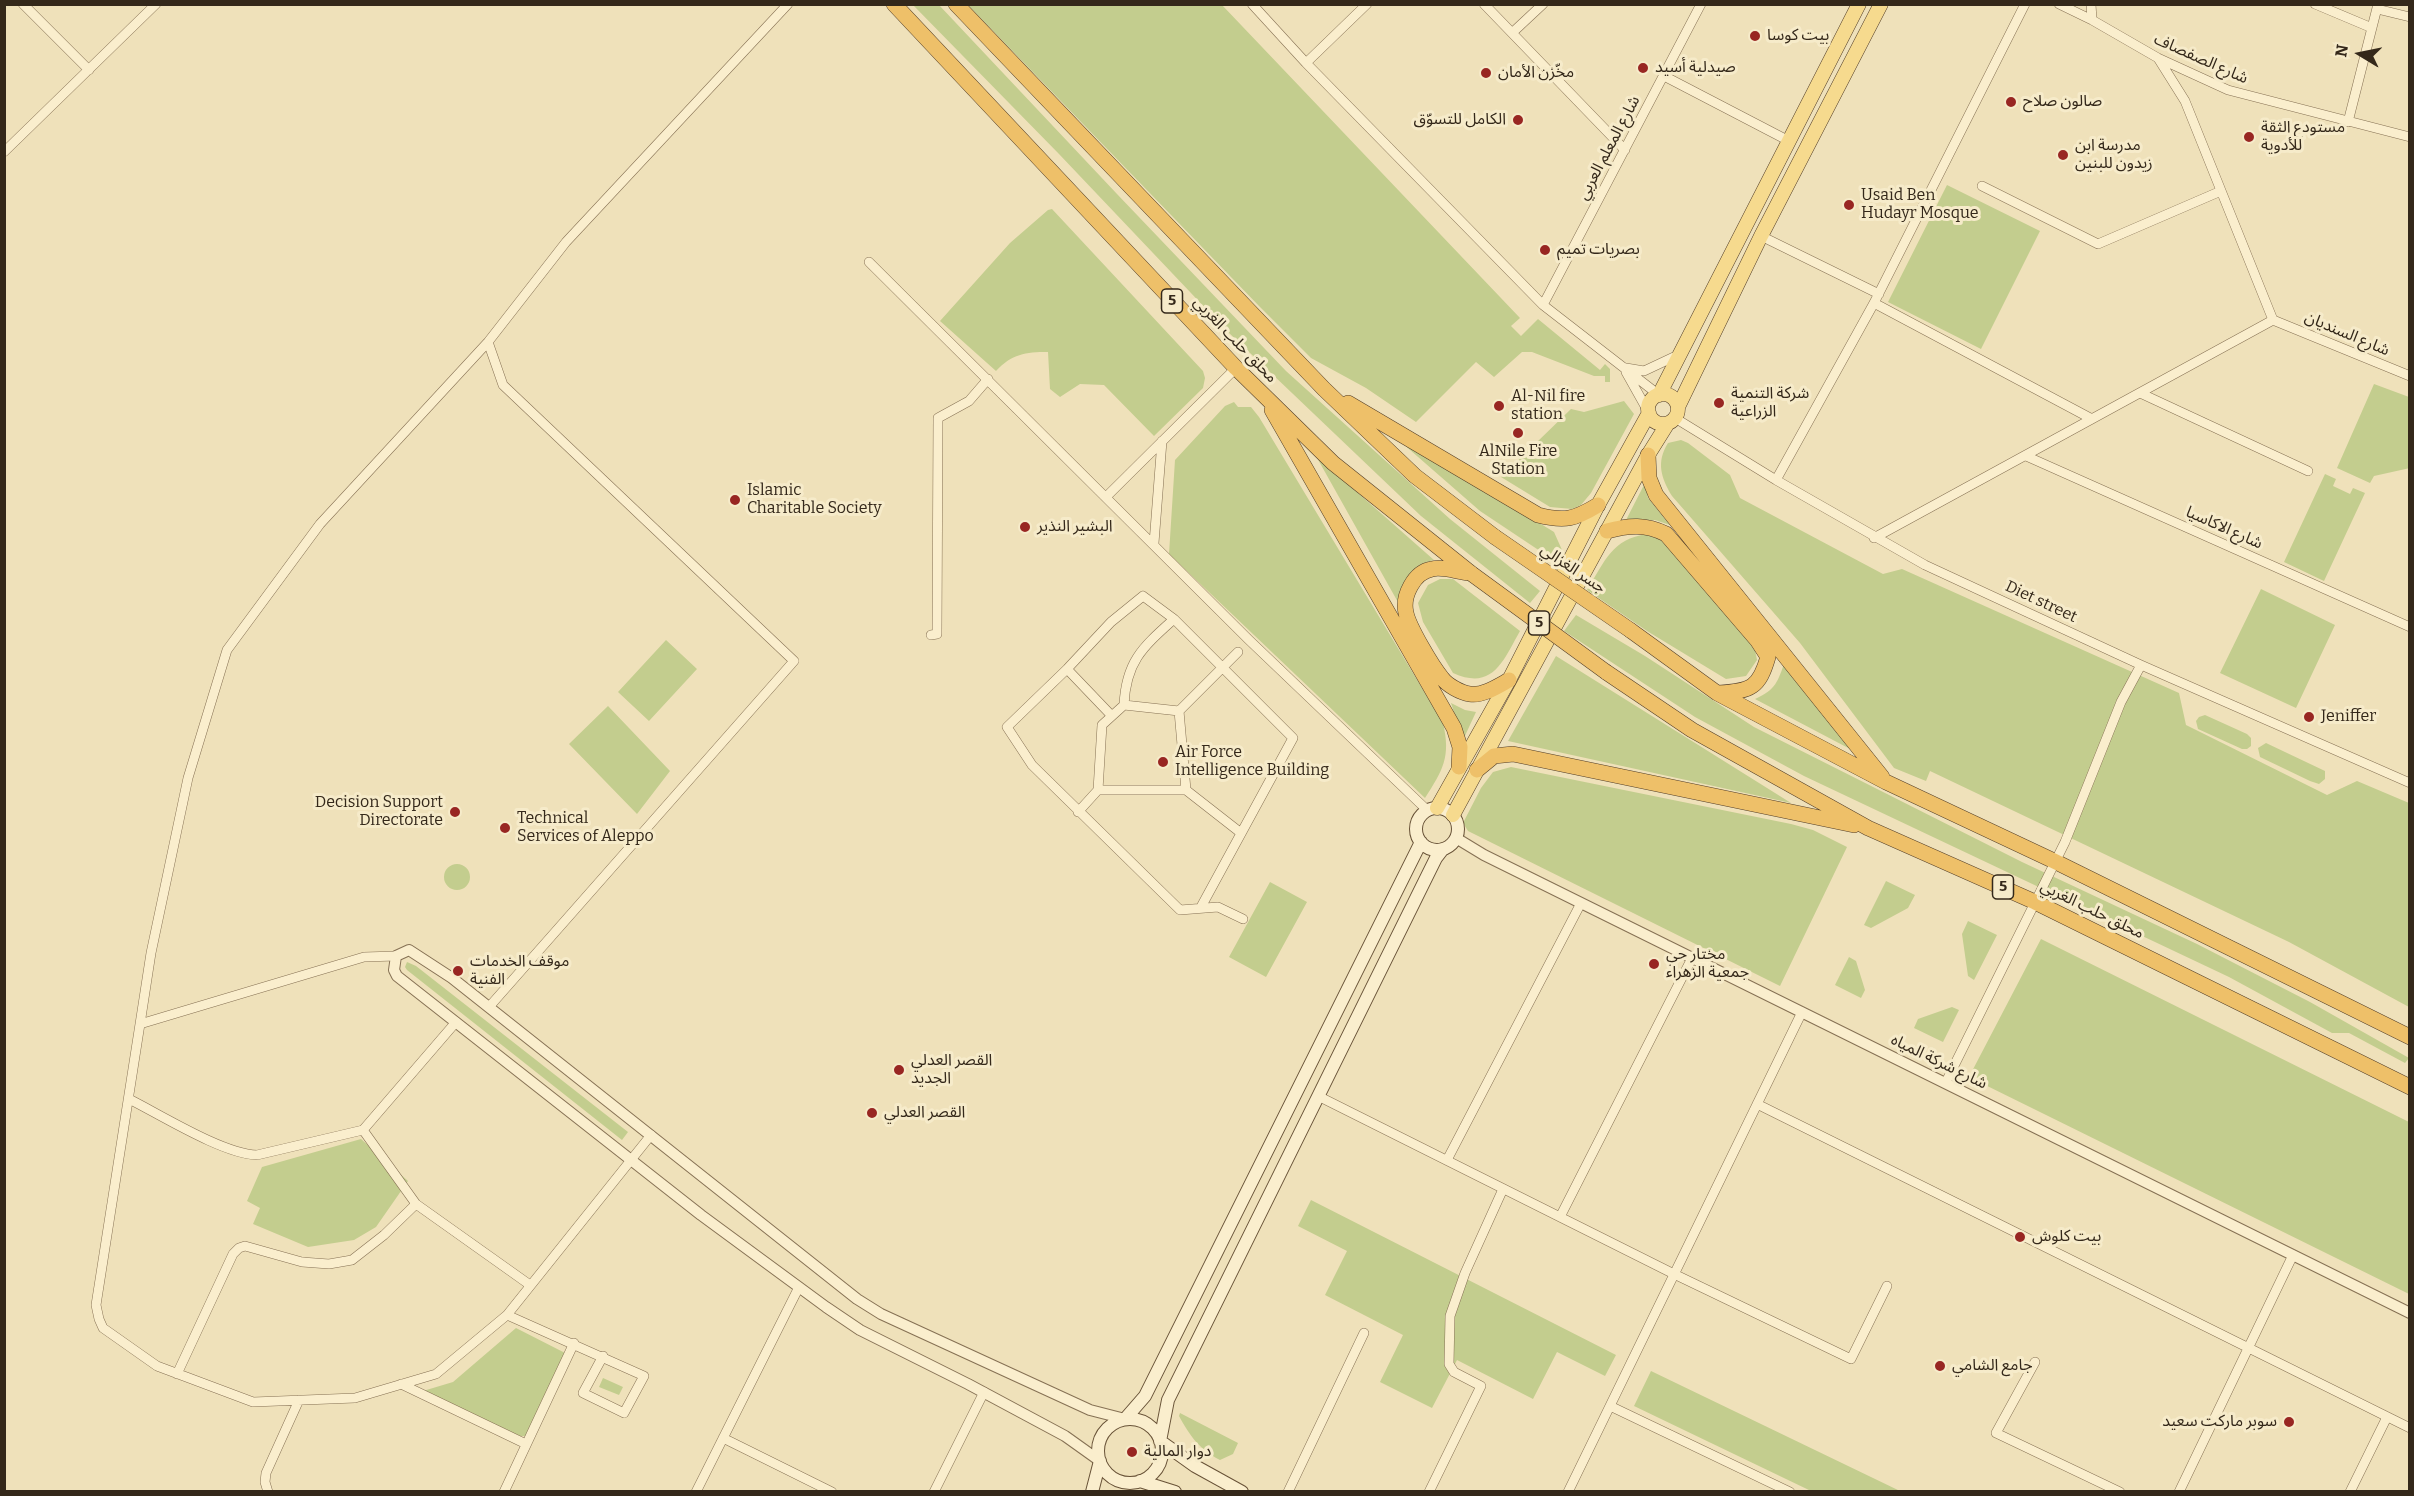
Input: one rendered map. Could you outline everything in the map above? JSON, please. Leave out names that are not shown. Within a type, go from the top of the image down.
[{"type":"highway","name":"محلق حلب الغربي","points":[[894,4],[1236,368],[1333,463],[1472,574],[1606,672],[1692,730],[1868,828],[2035,902],[2409,1087]]},
{"type":"highway","name":"محلق حلب الغربي","points":[[956,4],[1324,389],[1415,476],[1495,537]]},
{"type":"highway","points":[[1324,389],[1538,515],[1556,520],[1577,518],[1598,505]]},
{"type":"highway","points":[[1263,394],[1454,728],[1460,747],[1459,767]]},
{"type":"highway","points":[[1648,455],[1649,478],[1656,495],[1886,782]]},
{"type":"highway","points":[[1607,531],[1627,525],[1653,527],[1666,534],[1758,640],[1768,657],[1762,678],[1749,688],[1736,692],[1717,693]]},
{"type":"highway","name":"جسر الغزالي","points":[[1495,537],[1630,630]]},
{"type":"highway","points":[[1472,574],[1432,568],[1416,576],[1408,591],[1405,611],[1443,679],[1455,689],[1470,694],[1485,692],[1509,680]]},
{"type":"highway","name":"محلق حلب الغربي","points":[[1630,630],[1717,693],[1886,782],[2054,861],[2409,1037]]},
{"type":"highway","points":[[1477,770],[1494,756],[1513,754],[1868,828]]},
{"type":"highway","points":[[2390,1077],[2409,1081]]},
{"type":"main road","points":[[1432,809],[1453,815],[1458,826],[1456,838],[1449,847],[1431,849],[1421,842],[1416,831],[1422,814],[1432,809],[1509,680],[1598,505],[1649,412],[1649,404],[1659,395],[1859,4]]},
{"type":"main road","points":[[1453,815],[1648,455],[1674,416],[1761,236],[1881,4]]},
{"type":"main road","points":[[1659,395],[1664,394],[1673,398],[1674,416]]},
{"type":"main road","points":[[1649,412],[1654,421],[1659,423],[1674,416]]},
{"type":"main road","points":[[1125,1419],[1145,1396],[1421,842]]},
{"type":"main road","points":[[1130,1491],[1149,1476],[1160,1460],[1160,1441],[1168,1400],[1436,858],[1443,849]]},
{"type":"main road","points":[[1175,1491],[1140,1481],[1130,1482],[1112,1477],[1100,1461],[1098,1452],[1102,1434],[1116,1422],[1134,1419],[1150,1426],[1160,1441],[1195,1466],[1242,1491]]},
{"type":"main road","points":[[1092,1491],[1100,1461]]},
{"type":"street","points":[[23,4],[89,70]]},
{"type":"street","points":[[4,152],[156,4]]},
{"type":"street","points":[[651,1135],[507,1315],[436,1374],[355,1398],[252,1402],[157,1366],[103,1328],[99,1319],[96,1305],[151,953],[188,778],[227,650],[320,524],[488,342],[566,242],[788,4]]},
{"type":"street","points":[[1252,4],[1306,63],[1543,305],[1659,395]]},
{"type":"street","points":[[1306,63],[1367,4]]},
{"type":"street","points":[[1484,4],[1625,150]]},
{"type":"street","points":[[1512,33],[1543,4]]},
{"type":"street","name":"شارع المعلم العربي","points":[[1543,305],[1701,4]]},
{"type":"street","points":[[1776,480],[1879,294],[2025,4]]},
{"type":"street","name":"شارع الصفصاف","points":[[2059,4],[2158,58],[2228,90],[2409,137]]},
{"type":"street","points":[[2091,4],[2092,20]]},
{"type":"street","points":[[2315,4],[2372,28]]},
{"type":"street","points":[[2348,122],[2377,7],[2409,17]]},
{"type":"street","points":[[1874,538],[2273,320],[2186,101],[2158,58]]},
{"type":"street","points":[[1664,76],[1789,141]]},
{"type":"street","points":[[1982,186],[2098,244],[2221,191]]},
{"type":"street","points":[[1761,236],[1879,294]]},
{"type":"street","points":[[869,262],[1107,496],[1249,640],[1432,809]]},
{"type":"street","points":[[1874,303],[2092,419]]},
{"type":"street","name":"شارع السنديان","points":[[2273,320],[2409,376]]},
{"type":"street","points":[[488,342],[503,386],[794,662],[489,1007]]},
{"type":"street","points":[[1624,367],[1644,371],[1678,355]]},
{"type":"street","points":[[1624,367],[1649,412]]},
{"type":"street","points":[[1107,496],[1236,368]]},
{"type":"street","points":[[931,635],[937,634],[938,418],[969,401],[988,379]]},
{"type":"street","points":[[2140,393],[2308,471]]},
{"type":"street","name":"Diet street","points":[[1674,416],[1776,480],[1874,538],[1925,565],[2141,665],[2409,783]]},
{"type":"street","points":[[1154,543],[1162,441]]},
{"type":"street","name":"شارع الاكاسيا","points":[[2026,456],[2409,627]]},
{"type":"street","points":[[1201,907],[1293,738],[1174,619],[1143,596],[1111,622],[1067,669],[1007,727],[1032,765],[1180,910],[1218,907],[1243,919]]},
{"type":"street","points":[[1124,705],[1128,673],[1135,658],[1147,643],[1174,619]]},
{"type":"street","points":[[1186,790],[1179,711],[1238,652]]},
{"type":"street","points":[[1946,1082],[2087,791],[2121,702],[2141,665]]},
{"type":"street","points":[[1067,669],[1111,715]]},
{"type":"street","points":[[1078,812],[1098,790],[1102,725],[1111,715],[1124,705],[1179,711]]},
{"type":"street","points":[[1098,790],[1186,790],[1241,833]]},
{"type":"street","name":"شارع شركة المياه","points":[[1456,838],[1484,855],[2409,1312]]},
{"type":"street","points":[[1447,1160],[1581,903]]},
{"type":"street","points":[[140,1024],[364,957],[396,956],[409,950],[419,954],[857,1299],[881,1314],[1090,1410],[1125,1419]]},
{"type":"street","points":[[396,956],[394,970],[397,976],[701,1215],[799,1287],[861,1330],[1065,1436],[1100,1461]]},
{"type":"street","points":[[1560,1217],[1692,958]]},
{"type":"street","points":[[1568,1491],[1802,1012]]},
{"type":"street","points":[[129,1099],[227,1148],[247,1155],[257,1155],[363,1130],[456,1022]]},
{"type":"street","points":[[1318,1096],[1674,1274],[1851,1359],[1887,1286]]},
{"type":"street","points":[[1757,1104],[2409,1428]]},
{"type":"street","points":[[363,1130],[416,1204],[530,1286]]},
{"type":"street","points":[[1429,1491],[1481,1386],[1454,1372],[1449,1364],[1450,1316],[1503,1189]]},
{"type":"street","points":[[177,1374],[233,1254],[239,1248],[251,1246],[302,1262],[329,1264],[352,1260],[384,1235],[416,1204]]},
{"type":"street","points":[[2179,1491],[2293,1255]]},
{"type":"street","points":[[696,1491],[799,1287]]},
{"type":"street","points":[[507,1315],[574,1343],[603,1356],[644,1376],[624,1413],[583,1393],[603,1356]]},
{"type":"street","points":[[1288,1491],[1364,1333]]},
{"type":"street","points":[[504,1491],[574,1343]]},
{"type":"street","points":[[2035,1362],[1996,1433],[2120,1491]]},
{"type":"street","points":[[402,1384],[526,1444]]},
{"type":"street","points":[[934,1491],[984,1392]]},
{"type":"street","points":[[268,1491],[265,1482],[266,1473],[299,1400]]},
{"type":"street","points":[[1610,1406],[1790,1491]]},
{"type":"street","points":[[2350,1491],[2387,1417]]},
{"type":"street","points":[[723,1438],[831,1491]]},
{"type":"green space","points":[[913,5],[939,5],[1286,371],[1450,519],[1540,591],[1530,603],[1421,516],[1228,332]]},
{"type":"green space","points":[[968,5],[1222,5],[1520,318],[1511,326],[1521,336],[1538,319],[1600,370],[1605,364],[1610,369],[1610,382],[1605,382],[1605,376],[1594,376],[1532,352],[1522,352],[1494,377],[1476,362],[1416,422],[1366,388],[1311,358]]},
{"type":"green space","points":[[1947,185],[2040,231],[1981,349],[1888,302]]},
{"type":"green space","points":[[1052,209],[1203,371],[1205,378],[1203,388],[1154,436],[1104,385],[1080,384],[1060,397],[1050,389],[1048,352],[1019,355],[996,371],[940,321],[1010,243]]},
{"type":"green space","points":[[2374,384],[2409,397],[2410,468],[2374,476],[2370,483],[2337,468]]},
{"type":"green space","points":[[1624,401],[1634,414],[1591,493],[1581,505],[1572,509],[1550,507],[1501,477],[1571,409],[1584,412]]},
{"type":"green space","points":[[1234,402],[1238,407],[1251,407],[1259,417],[1443,723],[1446,745],[1444,763],[1425,798],[1169,554],[1175,460],[1225,406]]},
{"type":"green space","points":[[1386,429],[1554,532],[1562,550],[1558,563],[1480,511]]},
{"type":"green space","points":[[1681,440],[1730,475],[1740,498],[1883,574],[1902,569],[2179,693],[2186,725],[2327,795],[2357,781],[2409,803],[2409,1007],[2289,942],[1930,771],[1926,781],[1894,768],[1800,643],[1672,496],[1665,483],[1661,463],[1668,443]]},
{"type":"green space","points":[[1316,456],[1434,560],[1413,570],[1402,589],[1399,604]]},
{"type":"green space","points":[[2325,474],[2336,479],[2333,486],[2350,494],[2353,488],[2365,493],[2324,581],[2284,562]]},
{"type":"green space","points":[[1645,483],[1648,498],[1670,525],[1655,520],[1625,522]]},
{"type":"green space","points":[[1647,534],[1663,537],[1697,575],[1755,650],[1757,660],[1746,676],[1726,679],[1647,631],[1587,590],[1617,546]]},
{"type":"green space","points":[[1440,579],[1453,579],[1520,631],[1502,662],[1487,676],[1467,678],[1453,673],[1423,622],[1418,603],[1428,585]]},
{"type":"green space","points":[[2261,589],[2335,625],[2296,708],[2220,673]]},
{"type":"green space","points":[[1576,615],[1645,656],[1754,727],[2022,862],[2197,944],[2310,1002],[2409,1058],[2405,1063],[2349,1033],[2332,1033],[2229,977],[1804,776],[1695,717],[1564,631]]},
{"type":"green space","points":[[666,640],[697,669],[649,721],[618,692]]},
{"type":"green space","points":[[1556,656],[1791,803],[1508,741]]},
{"type":"green space","points":[[1785,661],[1852,750],[1755,699],[1772,688]]},
{"type":"green space","points":[[1451,703],[1465,710],[1476,712],[1463,740]]},
{"type":"green space","points":[[608,706],[670,771],[637,814],[569,744]]},
{"type":"green space","points":[[2205,715],[2247,734],[2251,738],[2251,746],[2242,749],[2198,729],[2196,721]]},
{"type":"green space","points":[[2266,743],[2325,771],[2325,779],[2319,784],[2310,781],[2260,757],[2258,748]]},
{"type":"green space","points":[[1511,767],[1791,824],[1813,830],[1847,847],[1780,986],[1468,831],[1463,823],[1481,788],[1493,772]]},
{"type":"green space","points":[[457,864],[466,868],[470,877],[466,886],[457,890],[448,886],[444,877],[448,868]]},
{"type":"green space","points":[[1886,881],[1915,895],[1908,908],[1871,928],[1864,925]]},
{"type":"green space","points":[[1270,882],[1307,902],[1266,977],[1229,957]]},
{"type":"green space","points":[[1968,921],[1997,935],[1974,980],[1968,976],[1962,934]]},
{"type":"green space","points":[[2041,939],[2409,1122],[2409,1294],[1969,1077]]},
{"type":"green space","points":[[1849,957],[1856,961],[1865,990],[1861,998],[1835,985]]},
{"type":"green space","points":[[407,962],[416,966],[628,1132],[622,1140],[407,970],[405,967]]},
{"type":"green space","points":[[1952,1007],[1959,1010],[1943,1042],[1914,1028],[1918,1019]]},
{"type":"green space","points":[[361,1139],[408,1181],[376,1227],[354,1240],[308,1247],[253,1224],[260,1208],[247,1201],[262,1167]]},
{"type":"green space","points":[[1311,1200],[1616,1355],[1605,1376],[1557,1352],[1533,1399],[1457,1360],[1432,1408],[1380,1382],[1403,1335],[1325,1295],[1347,1251],[1298,1226]]},
{"type":"green space","points":[[516,1328],[569,1355],[530,1436],[520,1436],[423,1391],[453,1382]]},
{"type":"green space","points":[[1651,1371],[1900,1491],[1811,1491],[1634,1406]]},
{"type":"green space","points":[[603,1378],[623,1387],[619,1395],[599,1387]]},
{"type":"green space","points":[[1180,1413],[1238,1443],[1233,1454],[1220,1460],[1206,1451],[1187,1430],[1179,1416]]},
{"type":"place","name":"بيت كوسا","points":[[1755,36]]},
{"type":"place","name":"صيدلية أسيد","points":[[1643,68]]},
{"type":"place","name":"مخّزن الأمان","points":[[1486,73]]},
{"type":"place","name":"صالون صلاح","points":[[2011,102]]},
{"type":"place","name":"الكامل للتسوّق","points":[[1518,120]]},
{"type":"place","name":"مستودع الثقة للأدوية","points":[[2249,137]]},
{"type":"place","name":"مدرسة ابن زيدون للبنين","points":[[2063,155]]},
{"type":"place","name":"Usaid Ben Hudayr Mosque","points":[[1849,205]]},
{"type":"place","name":"بصريات تميم","points":[[1545,250]]},
{"type":"place","name":"شركة التنمية الزراعية","points":[[1719,403]]},
{"type":"place","name":"Al-Nil fire station","points":[[1499,406]]},
{"type":"place","name":"AlNile Fire Station","points":[[1518,433]]},
{"type":"place","name":"Islamic Charitable Society","points":[[735,500]]},
{"type":"place","name":"البشير النذير","points":[[1025,527]]},
{"type":"place","name":"Jeniffer","points":[[2309,717]]},
{"type":"place","name":"Air Force Intelligence Building","points":[[1163,762]]},
{"type":"place","name":"Decision Support Directorate","points":[[455,812]]},
{"type":"place","name":"Technical Services of Aleppo","points":[[505,828]]},
{"type":"place","name":"مختار حي جمعية الزهراء","points":[[1654,964]]},
{"type":"place","name":"موقف الخدمات الفنية","points":[[458,971]]},
{"type":"place","name":"القصر العدلي الجديد","points":[[899,1070]]},
{"type":"place","name":"القصر العدلي","points":[[872,1113]]},
{"type":"place","name":"بيت كلوش","points":[[2020,1237]]},
{"type":"place","name":"جامع الشامي","points":[[1940,1366]]},
{"type":"place","name":"سوبر ماركت سعيد","points":[[2289,1422]]},
{"type":"place","name":"دوار المالية","points":[[1132,1452]]}]
